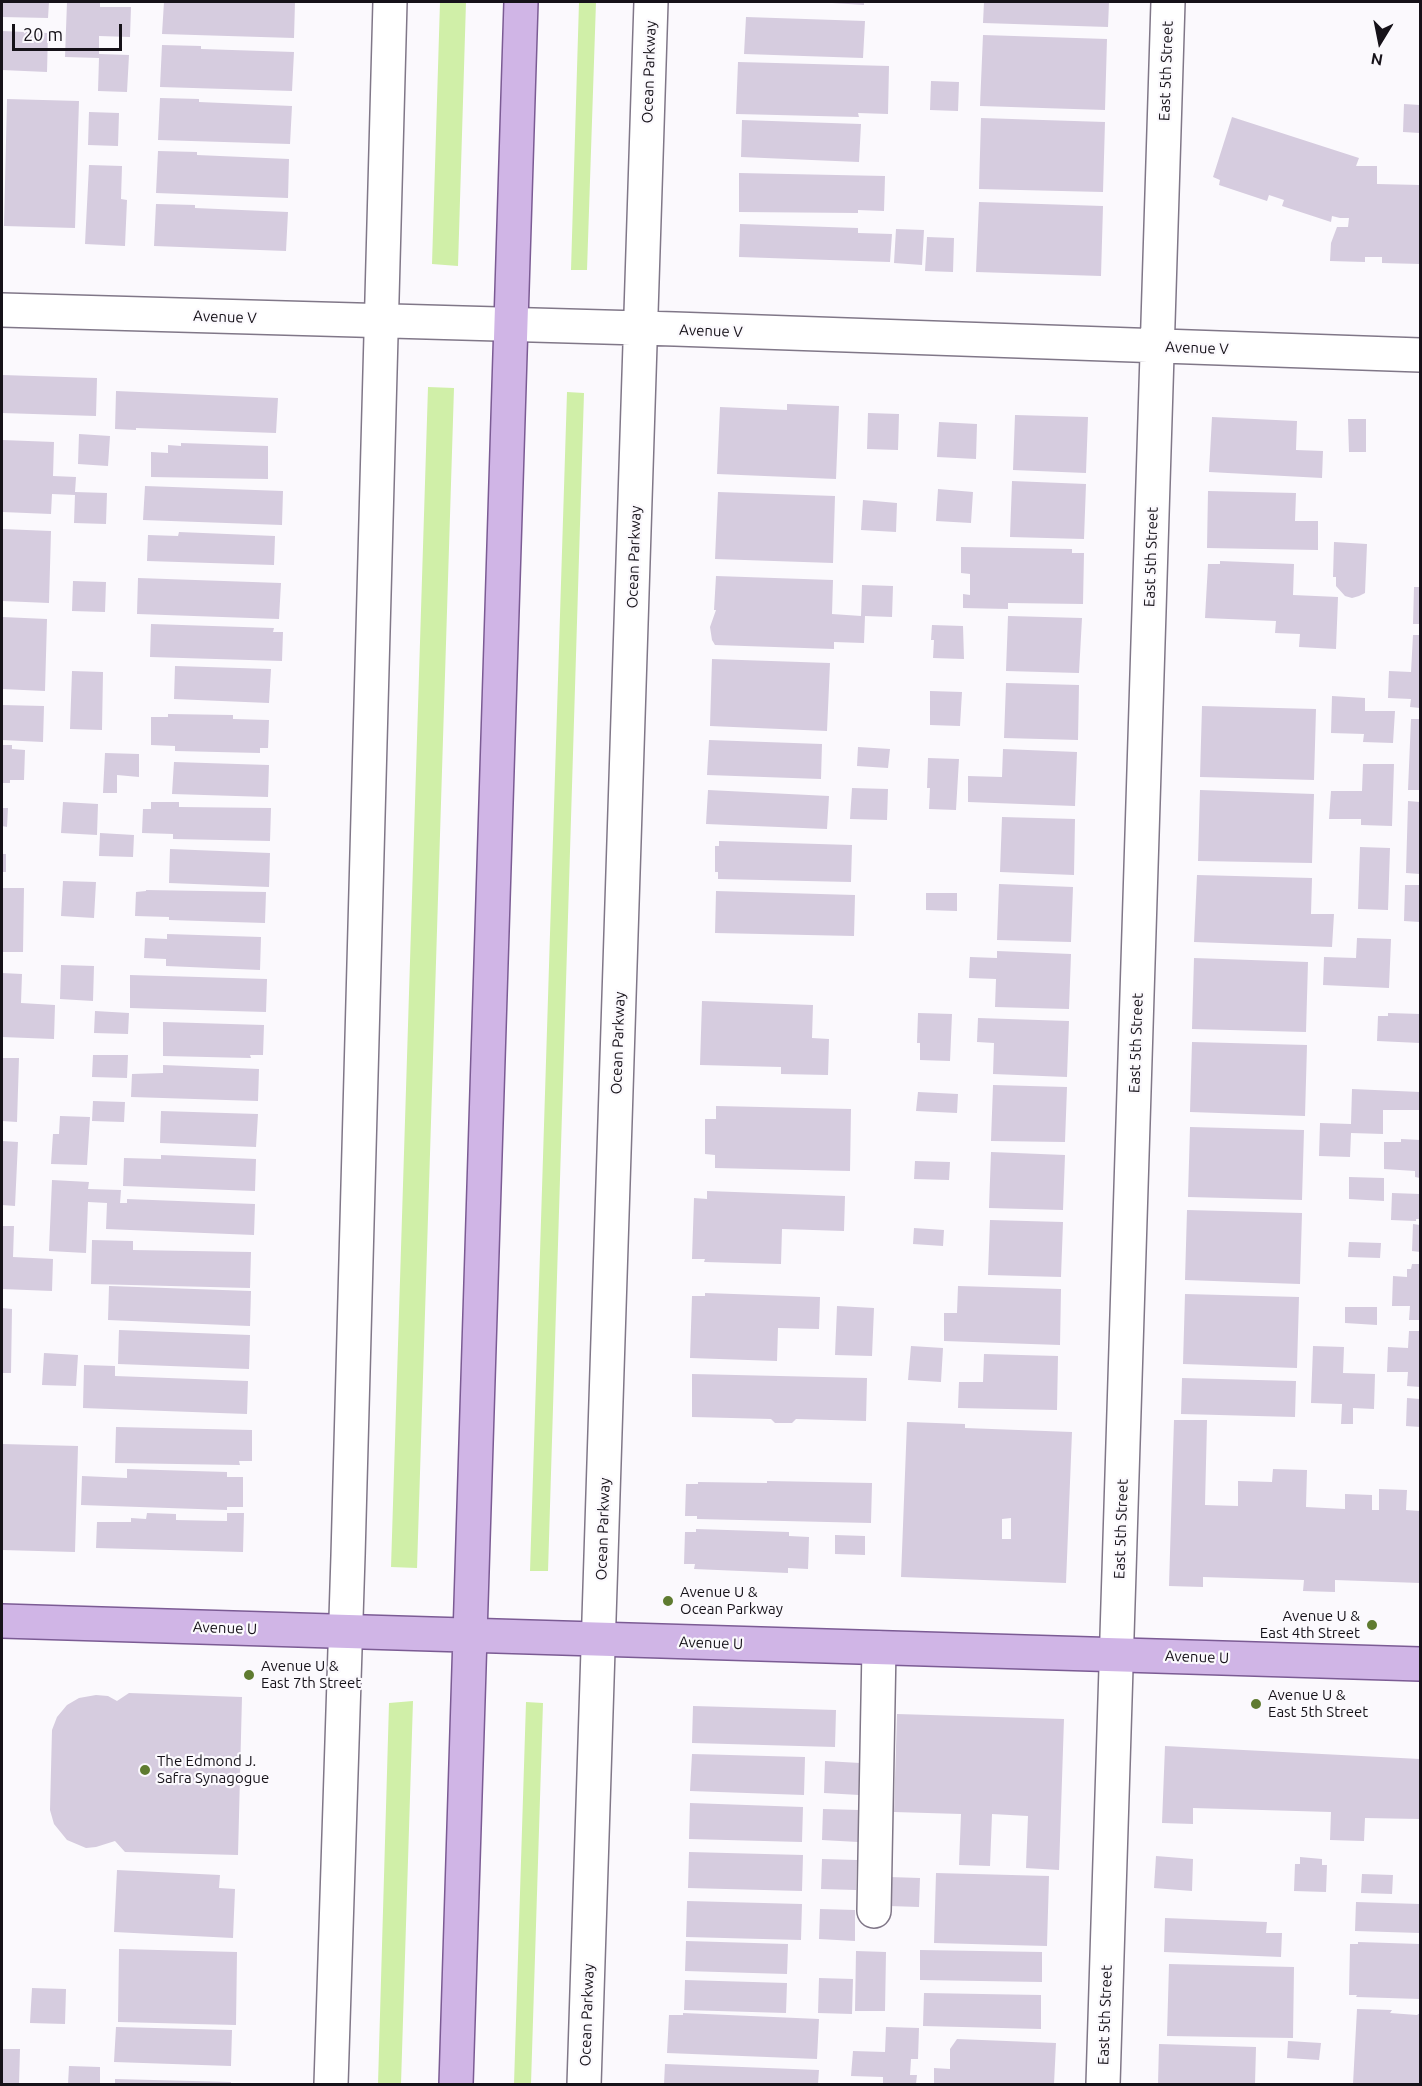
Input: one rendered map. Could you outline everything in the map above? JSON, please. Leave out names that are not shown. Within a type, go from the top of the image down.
[{"type":"main road","points":[[456,2085],[521,2]]},
{"type":"main road","name":"Avenue U","points":[[2,1621],[1420,1664]]},
{"type":"street","points":[[331,2085],[390,2]]},
{"type":"street","name":"Ocean Parkway","points":[[584,2085],[651,2]]},
{"type":"street","name":"East 5th Street","points":[[1103,2085],[1168,2]]},
{"type":"street","name":"Avenue V","points":[[2,310],[1420,355]]},
{"type":"street","points":[[874,1911],[879,1648]]},
{"type":"green space","points":[[440,2],[466,2],[458,266],[432,264]]},
{"type":"green space","points":[[579,2],[596,2],[587,270],[571,270]]},
{"type":"green space","points":[[428,387],[454,388],[417,1568],[391,1567]]},
{"type":"green space","points":[[567,392],[584,393],[548,1571],[530,1571]]},
{"type":"green space","points":[[413,1701],[401,2084],[378,2084],[389,1703]]},
{"type":"green space","points":[[526,1702],[543,1703],[531,2084],[514,2084]]},
{"type":"building","points":[[2,2],[49,2],[48,18],[2,17]]},
{"type":"building","points":[[67,2],[100,2],[100,7],[131,7],[130,37],[99,36],[99,54],[129,55],[127,92],[98,91],[99,58],[65,57]]},
{"type":"building","points":[[164,2],[295,2],[294,38],[162,34]]},
{"type":"building","points":[[864,2],[864,5],[832,3]]},
{"type":"building","points":[[984,2],[1109,2],[1108,27],[983,23]]},
{"type":"building","points":[[746,17],[865,21],[863,58],[744,54]]},
{"type":"building","points":[[2,31],[48,33],[47,72],[2,70]]},
{"type":"building","points":[[983,35],[1107,39],[1105,110],[980,106]]},
{"type":"building","points":[[162,45],[201,46],[201,49],[294,52],[292,91],[160,87]]},
{"type":"building","points":[[738,62],[889,66],[888,114],[858,113],[859,117],[736,114]]},
{"type":"building","points":[[931,81],[959,82],[958,111],[930,110]]},
{"type":"building","points":[[160,98],[292,106],[290,144],[158,140]]},
{"type":"building","points":[[7,99],[79,101],[75,228],[4,226]]},
{"type":"building","points":[[1404,104],[1420,105],[1420,133],[1403,132]]},
{"type":"building","points":[[89,112],[119,113],[118,146],[88,145]]},
{"type":"building","points":[[1232,117],[1359,158],[1356,166],[1377,166],[1377,184],[1420,185],[1420,264],[1382,263],[1382,257],[1365,257],[1365,262],[1330,261],[1331,243],[1337,227],[1348,227],[1349,218],[1332,216],[1331,222],[1282,206],[1284,200],[1269,195],[1267,201],[1219,185],[1220,180],[1213,177]]},
{"type":"building","points":[[981,118],[1105,122],[1103,192],[979,189]]},
{"type":"building","points":[[742,120],[861,124],[859,162],[741,157]]},
{"type":"building","points":[[158,151],[289,159],[288,198],[156,193]]},
{"type":"building","points":[[89,165],[122,166],[121,199],[127,200],[125,246],[85,244]]},
{"type":"building","points":[[739,173],[885,176],[884,211],[858,210],[858,213],[739,212]]},
{"type":"building","points":[[979,202],[1103,206],[1101,276],[976,272]]},
{"type":"building","points":[[156,204],[288,212],[286,251],[154,246]]},
{"type":"building","points":[[740,224],[858,228],[858,233],[892,234],[890,262],[739,257]]},
{"type":"building","points":[[896,229],[924,230],[922,265],[894,263]]},
{"type":"building","points":[[927,237],[954,238],[953,272],[925,271]]},
{"type":"building","points":[[2,375],[97,378],[96,416],[2,413]]},
{"type":"building","points":[[116,391],[278,398],[276,433],[115,429]]},
{"type":"building","points":[[787,404],[839,406],[836,479],[717,474],[720,407],[787,410]]},
{"type":"building","points":[[868,413],[899,414],[898,450],[867,449]]},
{"type":"building","points":[[1015,415],[1088,417],[1086,473],[1013,470]]},
{"type":"building","points":[[1212,417],[1297,421],[1296,450],[1323,451],[1322,478],[1209,472]]},
{"type":"building","points":[[1348,419],[1366,419],[1366,452],[1349,452]]},
{"type":"building","points":[[939,422],[977,424],[976,459],[937,457]]},
{"type":"building","points":[[79,434],[110,436],[108,466],[78,464]]},
{"type":"building","points":[[2,440],[54,442],[53,476],[76,477],[75,492],[107,493],[106,524],[74,523],[75,495],[52,494],[51,514],[2,512]]},
{"type":"building","points":[[181,443],[268,446],[268,479],[151,477],[151,452],[168,453],[168,445],[181,446]]},
{"type":"building","points":[[1012,481],[1086,484],[1084,539],[1010,537]]},
{"type":"building","points":[[145,486],[283,491],[282,525],[143,520]]},
{"type":"building","points":[[938,489],[973,492],[971,523],[936,521]]},
{"type":"building","points":[[1208,491],[1296,493],[1295,521],[1318,521],[1318,550],[1207,548]]},
{"type":"building","points":[[718,492],[835,496],[833,563],[715,559]]},
{"type":"building","points":[[863,500],[897,503],[896,532],[861,530]]},
{"type":"building","points":[[2,529],[51,531],[49,603],[2,601]]},
{"type":"building","points":[[179,532],[275,536],[274,565],[147,561],[148,535],[178,536]]},
{"type":"building","points":[[1334,542],[1367,544],[1365,593],[1352,598],[1345,596],[1336,586],[1336,577],[1333,577]]},
{"type":"building","points":[[961,547],[1072,549],[1072,553],[1084,553],[1083,604],[1008,603],[1008,609],[963,608],[963,594],[970,595],[970,574],[961,573]]},
{"type":"building","points":[[1220,561],[1294,564],[1293,595],[1338,597],[1336,649],[1299,647],[1300,634],[1275,633],[1276,621],[1205,618],[1208,564],[1220,564]]},
{"type":"building","points":[[716,576],[833,580],[832,614],[861,616],[862,585],[893,586],[892,617],[865,616],[864,643],[834,642],[834,649],[715,645],[710,627],[716,610],[714,610]]},
{"type":"building","points":[[138,578],[281,583],[279,619],[137,614]]},
{"type":"building","points":[[73,581],[106,582],[105,612],[72,611]]},
{"type":"building","points":[[1414,587],[1420,587],[1420,624],[1413,624]]},
{"type":"building","points":[[1008,616],[1082,618],[1079,673],[1006,671]]},
{"type":"building","points":[[2,617],[47,619],[45,691],[2,689]]},
{"type":"building","points":[[151,624],[274,628],[273,632],[283,632],[282,661],[150,657]]},
{"type":"building","points":[[932,625],[963,626],[964,659],[933,658]]},
{"type":"building","points":[[1413,635],[1420,635],[1420,708],[1410,707],[1411,699],[1388,698],[1389,671],[1411,672]]},
{"type":"building","points":[[712,659],[830,663],[827,731],[710,726]]},
{"type":"building","points":[[175,666],[271,669],[269,703],[174,699]]},
{"type":"building","points":[[72,671],[103,672],[102,730],[70,729]]},
{"type":"building","points":[[1006,683],[1079,685],[1078,740],[1004,738]]},
{"type":"building","points":[[930,691],[962,692],[960,726],[930,725]]},
{"type":"building","points":[[1332,696],[1365,698],[1365,711],[1395,711],[1393,743],[1363,742],[1364,734],[1331,733]]},
{"type":"building","points":[[2,705],[44,706],[43,742],[2,740]]},
{"type":"building","points":[[1202,706],[1316,709],[1314,780],[1200,777]]},
{"type":"building","points":[[168,714],[233,715],[233,719],[269,720],[268,748],[260,748],[260,753],[175,751],[175,746],[151,745],[151,717],[168,717]]},
{"type":"building","points":[[1411,719],[1420,719],[1420,790],[1408,790]]},
{"type":"building","points":[[709,740],[822,744],[821,779],[707,775]]},
{"type":"building","points":[[2,745],[12,745],[12,749],[25,750],[24,780],[10,780],[10,783],[2,783]]},
{"type":"building","points":[[858,747],[890,749],[888,768],[857,766]]},
{"type":"building","points":[[1003,749],[1077,752],[1075,806],[968,802],[968,776],[1002,777]]},
{"type":"building","points":[[105,753],[139,754],[139,777],[117,775],[117,793],[103,793]]},
{"type":"building","points":[[928,758],[959,759],[956,810],[929,809]]},
{"type":"building","points":[[174,762],[269,765],[268,797],[172,794]]},
{"type":"building","points":[[1363,764],[1394,764],[1392,826],[1361,825],[1361,819],[1329,819],[1331,791],[1362,791]]},
{"type":"building","points":[[852,788],[888,789],[887,820],[850,819]]},
{"type":"building","points":[[708,790],[829,796],[827,829],[706,824]]},
{"type":"building","points":[[1200,790],[1314,794],[1312,863],[1198,861]]},
{"type":"building","points":[[1408,801],[1420,802],[1420,874],[1406,873]]},
{"type":"building","points":[[63,802],[98,804],[97,835],[61,833]]},
{"type":"building","points":[[151,802],[179,802],[179,807],[271,808],[270,841],[173,839],[173,834],[142,833],[143,809],[151,809]]},
{"type":"building","points":[[2,808],[8,808],[7,827],[2,826]]},
{"type":"building","points":[[1002,817],[1075,819],[1074,875],[1000,872]]},
{"type":"building","points":[[100,833],[134,835],[133,857],[99,856]]},
{"type":"building","points":[[719,841],[852,845],[851,882],[718,879],[718,872],[715,872],[715,846],[719,846]]},
{"type":"building","points":[[1360,847],[1390,848],[1388,910],[1358,909]]},
{"type":"building","points":[[170,849],[270,853],[269,887],[169,883]]},
{"type":"building","points":[[2,854],[6,854],[6,872],[2,872]]},
{"type":"building","points":[[1197,875],[1312,878],[1311,914],[1334,914],[1332,947],[1194,942]]},
{"type":"building","points":[[63,881],[96,882],[94,918],[61,916]]},
{"type":"building","points":[[999,884],[1073,887],[1071,942],[997,940]]},
{"type":"building","points":[[1405,885],[1420,885],[1420,922],[1404,921]]},
{"type":"building","points":[[2,888],[24,888],[23,952],[2,952]]},
{"type":"building","points":[[146,890],[266,892],[265,923],[169,920],[169,917],[135,916],[136,892]]},
{"type":"building","points":[[716,891],[855,895],[854,936],[715,933]]},
{"type":"building","points":[[926,893],[957,893],[957,911],[926,910]]},
{"type":"building","points":[[167,934],[261,937],[260,970],[166,966],[166,959],[144,958],[145,938],[167,939]]},
{"type":"building","points":[[1357,938],[1391,939],[1389,988],[1323,985],[1324,957],[1356,958]]},
{"type":"building","points":[[997,951],[1071,954],[1069,1009],[995,1007],[996,979],[969,978],[970,957],[997,958]]},
{"type":"building","points":[[1194,958],[1308,962],[1306,1032],[1192,1029]]},
{"type":"building","points":[[61,965],[94,966],[93,1001],[60,999]]},
{"type":"building","points":[[2,973],[22,974],[21,1003],[55,1005],[54,1039],[2,1037]]},
{"type":"building","points":[[130,975],[267,979],[266,1012],[130,1008]]},
{"type":"building","points":[[702,1001],[813,1005],[812,1038],[829,1039],[828,1075],[781,1074],[781,1067],[700,1065]]},
{"type":"building","points":[[95,1011],[129,1013],[128,1034],[94,1033]]},
{"type":"building","points":[[918,1013],[952,1014],[950,1061],[920,1060],[920,1043],[917,1043]]},
{"type":"building","points":[[1388,1013],[1420,1014],[1420,1043],[1377,1041],[1378,1016],[1388,1016]]},
{"type":"building","points":[[978,1018],[1069,1021],[1067,1077],[993,1074],[994,1043],[977,1042]]},
{"type":"building","points":[[163,1022],[264,1025],[263,1055],[250,1055],[251,1058],[163,1056]]},
{"type":"building","points":[[1192,1042],[1307,1045],[1305,1116],[1190,1112]]},
{"type":"building","points":[[93,1055],[128,1055],[127,1078],[92,1077]]},
{"type":"building","points":[[2,1058],[19,1058],[17,1122],[2,1121]]},
{"type":"building","points":[[163,1065],[259,1069],[258,1101],[131,1097],[132,1074],[163,1073]]},
{"type":"building","points":[[993,1085],[1067,1087],[1065,1142],[991,1141]]},
{"type":"building","points":[[1352,1089],[1420,1092],[1420,1110],[1383,1110],[1383,1134],[1351,1133],[1350,1157],[1319,1156],[1320,1123],[1351,1124]]},
{"type":"building","points":[[918,1092],[958,1094],[957,1113],[916,1111]]},
{"type":"building","points":[[93,1101],[125,1102],[124,1122],[92,1121]]},
{"type":"building","points":[[716,1106],[851,1109],[850,1171],[715,1168],[715,1155],[705,1154],[705,1119],[716,1119]]},
{"type":"building","points":[[161,1111],[258,1114],[256,1147],[160,1143]]},
{"type":"building","points":[[60,1116],[90,1117],[87,1165],[51,1164],[53,1134],[59,1134]]},
{"type":"building","points":[[1190,1127],[1304,1130],[1302,1200],[1188,1197]]},
{"type":"building","points":[[1401,1139],[1420,1140],[1420,1178],[1415,1177],[1415,1171],[1384,1169],[1384,1142],[1401,1142]]},
{"type":"building","points":[[2,1141],[18,1142],[15,1206],[2,1205]]},
{"type":"building","points":[[991,1152],[1065,1155],[1063,1210],[989,1208]]},
{"type":"building","points":[[161,1155],[256,1159],[255,1191],[123,1186],[124,1158],[161,1159]]},
{"type":"building","points":[[915,1161],[950,1162],[949,1180],[914,1179]]},
{"type":"building","points":[[1349,1177],[1384,1178],[1384,1201],[1349,1199]]},
{"type":"building","points":[[52,1180],[89,1182],[88,1189],[121,1190],[120,1203],[127,1203],[127,1199],[255,1204],[254,1235],[106,1229],[107,1203],[88,1202],[86,1253],[49,1251]]},
{"type":"building","points":[[707,1191],[845,1196],[844,1231],[782,1229],[781,1264],[704,1262],[705,1259],[692,1259],[694,1198],[707,1199]]},
{"type":"building","points":[[1392,1193],[1420,1194],[1420,1219],[1416,1221],[1391,1220]]},
{"type":"building","points":[[1187,1210],[1302,1213],[1300,1284],[1185,1280]]},
{"type":"building","points":[[990,1220],[1063,1222],[1061,1277],[988,1275]]},
{"type":"building","points":[[1413,1224],[1420,1225],[1420,1252],[1412,1251]]},
{"type":"building","points":[[2,1226],[14,1226],[13,1257],[53,1259],[52,1291],[2,1289]]},
{"type":"building","points":[[914,1228],[944,1230],[943,1246],[913,1244]]},
{"type":"building","points":[[92,1240],[133,1241],[133,1250],[251,1252],[250,1288],[91,1284]]},
{"type":"building","points":[[1349,1242],[1381,1243],[1380,1258],[1348,1257]]},
{"type":"building","points":[[1412,1264],[1420,1264],[1420,1320],[1409,1320],[1410,1306],[1392,1306],[1393,1276],[1407,1277],[1407,1269],[1411,1269]]},
{"type":"building","points":[[109,1286],[251,1291],[250,1326],[108,1320]]},
{"type":"building","points":[[958,1286],[1061,1289],[1060,1345],[944,1341],[944,1313],[957,1313]]},
{"type":"building","points":[[705,1293],[820,1297],[819,1329],[778,1328],[777,1361],[690,1358],[692,1296],[705,1296]]},
{"type":"building","points":[[1185,1294],[1299,1297],[1297,1368],[1183,1364]]},
{"type":"building","points":[[837,1306],[874,1308],[872,1356],[835,1355]]},
{"type":"building","points":[[1345,1307],[1377,1307],[1377,1325],[1345,1323]]},
{"type":"building","points":[[2,1308],[12,1309],[11,1373],[2,1373]]},
{"type":"building","points":[[119,1330],[250,1335],[249,1369],[118,1364]]},
{"type":"building","points":[[1409,1331],[1420,1331],[1420,1387],[1407,1386],[1408,1372],[1387,1372],[1388,1347],[1408,1348]]},
{"type":"building","points":[[911,1346],[943,1348],[941,1382],[908,1380]]},
{"type":"building","points":[[1313,1346],[1344,1347],[1343,1373],[1375,1374],[1374,1409],[1353,1408],[1353,1424],[1341,1424],[1342,1404],[1311,1403]]},
{"type":"building","points":[[44,1353],[78,1355],[76,1386],[42,1385]]},
{"type":"building","points":[[984,1354],[1058,1356],[1057,1410],[958,1408],[959,1382],[983,1382]]},
{"type":"building","points":[[84,1365],[115,1366],[115,1376],[248,1381],[247,1414],[83,1408]]},
{"type":"building","points":[[692,1374],[867,1378],[866,1421],[796,1419],[792,1423],[775,1423],[771,1419],[692,1417]]},
{"type":"building","points":[[1182,1378],[1296,1381],[1295,1417],[1181,1414]]},
{"type":"building","points":[[1407,1398],[1420,1399],[1420,1427],[1406,1426]]},
{"type":"building","points":[[1174,1420],[1207,1420],[1205,1505],[1238,1506],[1238,1481],[1272,1482],[1273,1469],[1307,1470],[1306,1507],[1345,1509],[1345,1494],[1372,1495],[1372,1510],[1379,1510],[1379,1489],[1407,1490],[1406,1510],[1420,1511],[1420,1583],[1335,1580],[1335,1592],[1303,1591],[1304,1580],[1203,1577],[1203,1587],[1169,1586]]},
{"type":"building","points":[[907,1422],[965,1424],[965,1428],[1072,1432],[1066,1583],[901,1577]],"holes":[[[1011,1518],[1011,1539],[1002,1539],[1002,1519]]]},
{"type":"building","points":[[116,1427],[252,1430],[252,1461],[239,1461],[240,1465],[115,1463]]},
{"type":"building","points":[[2,1444],[78,1446],[75,1552],[2,1550]]},
{"type":"building","points":[[127,1469],[227,1472],[227,1477],[243,1477],[243,1507],[227,1507],[227,1510],[81,1505],[82,1476],[127,1478]]},
{"type":"building","points":[[767,1481],[872,1483],[871,1523],[697,1519],[697,1516],[685,1516],[686,1484],[698,1484],[698,1482],[767,1483]]},
{"type":"building","points":[[147,1513],[176,1514],[176,1520],[227,1521],[227,1513],[244,1513],[243,1552],[96,1548],[97,1522],[131,1522],[131,1518],[146,1519]]},
{"type":"building","points":[[696,1529],[789,1532],[789,1536],[809,1537],[808,1569],[788,1568],[788,1573],[694,1569],[695,1564],[684,1564],[685,1532],[696,1532]]},
{"type":"building","points":[[835,1535],[865,1536],[865,1555],[835,1554]]},
{"type":"building","name":"The Edmond J. Safra Synagogue","points":[[129,1693],[242,1697],[238,1855],[125,1852],[115,1841],[86,1848],[67,1840],[54,1824],[50,1810],[52,1730],[57,1717],[67,1705],[79,1698],[96,1695],[108,1696],[117,1701]]},
{"type":"building","points":[[693,1706],[836,1710],[835,1747],[692,1743]]},
{"type":"building","points":[[897,1714],[1064,1719],[1059,1870],[1026,1868],[1028,1816],[992,1814],[990,1866],[959,1865],[961,1814],[894,1812]]},
{"type":"building","points":[[1165,1746],[1420,1759],[1420,1819],[1365,1818],[1364,1841],[1330,1840],[1331,1812],[1193,1808],[1193,1824],[1162,1823]]},
{"type":"building","points":[[692,1754],[805,1757],[804,1795],[690,1791]]},
{"type":"building","points":[[825,1761],[860,1763],[859,1795],[824,1793]]},
{"type":"building","points":[[690,1803],[803,1807],[802,1842],[689,1839]]},
{"type":"building","points":[[823,1809],[859,1810],[858,1842],[822,1840]]},
{"type":"building","points":[[689,1852],[803,1855],[802,1891],[688,1888]]},
{"type":"building","points":[[1156,1856],[1193,1859],[1192,1891],[1154,1888]]},
{"type":"building","points":[[1300,1857],[1322,1859],[1322,1865],[1327,1865],[1326,1892],[1294,1891],[1295,1864],[1300,1864]]},
{"type":"building","points":[[822,1859],[857,1860],[856,1890],[821,1889]]},
{"type":"building","points":[[117,1870],[220,1875],[219,1888],[235,1889],[233,1938],[114,1932]]},
{"type":"building","points":[[936,1873],[1049,1876],[1047,1946],[934,1943]]},
{"type":"building","points":[[1362,1874],[1393,1875],[1392,1894],[1361,1893]]},
{"type":"building","points":[[889,1877],[920,1878],[919,1907],[889,1906]]},
{"type":"building","points":[[687,1901],[802,1904],[801,1940],[686,1937]]},
{"type":"building","points":[[1356,1902],[1420,1904],[1420,1933],[1355,1931]]},
{"type":"building","points":[[820,1909],[855,1910],[855,1941],[819,1939]]},
{"type":"building","points":[[1165,1918],[1267,1922],[1266,1933],[1282,1933],[1281,1957],[1164,1952]]},
{"type":"building","points":[[686,1941],[788,1944],[787,1974],[685,1971]]},
{"type":"building","points":[[1358,1942],[1420,1944],[1420,1999],[1349,1995],[1350,1944],[1358,1944]]},
{"type":"building","points":[[119,1949],[237,1952],[236,2025],[118,2022]]},
{"type":"building","points":[[920,1950],[1042,1952],[1042,1982],[920,1980]]},
{"type":"building","points":[[856,1951],[886,1952],[885,2011],[855,2011]]},
{"type":"building","points":[[1169,1964],[1294,1967],[1293,2038],[1167,2036]]},
{"type":"building","points":[[819,1978],[853,1979],[852,2014],[818,2013]]},
{"type":"building","points":[[685,1980],[787,1983],[786,2013],[684,2010]]},
{"type":"building","points":[[32,1988],[66,1989],[65,2024],[30,2023]]},
{"type":"building","points":[[924,1993],[1041,1995],[1041,2029],[923,2026]]},
{"type":"building","points":[[1357,2009],[1392,2010],[1390,2013],[1417,2015],[1420,2013],[1420,2084],[1353,2084]]},
{"type":"building","points":[[683,2013],[819,2019],[817,2059],[667,2053],[669,2015],[683,2015]]},
{"type":"building","points":[[116,2027],[232,2030],[231,2066],[114,2062]]},
{"type":"building","points":[[886,2027],[919,2028],[918,2059],[911,2059],[910,2075],[917,2075],[916,2084],[883,2084],[883,2077],[851,2076],[853,2051],[885,2052]]},
{"type":"building","points":[[957,2039],[1056,2043],[1054,2084],[934,2084],[934,2068],[950,2069],[950,2049]]},
{"type":"building","points":[[1288,2041],[1321,2043],[1319,2060],[1287,2058]]},
{"type":"building","points":[[1159,2044],[1256,2047],[1255,2084],[1158,2084]]},
{"type":"building","points":[[2,2049],[20,2049],[19,2084],[2,2084]]},
{"type":"building","points":[[665,2064],[819,2070],[818,2084],[664,2084]]},
{"type":"building","points":[[69,2066],[100,2067],[100,2084],[68,2084]]},
{"type":"building","points":[[115,2079],[231,2082],[231,2084],[115,2084]]},
{"type":"place","name":"Avenue U & Ocean Parkway","points":[[668,1601]]},
{"type":"place","name":"Avenue U & East 4th Street","points":[[1372,1625]]},
{"type":"place","name":"Avenue U & East 7th Street","points":[[249,1675]]},
{"type":"place","name":"Avenue U & East 5th Street","points":[[1256,1704]]},
{"type":"place","name":"The Edmond J. Safra Synagogue","points":[[145,1770]]}]
